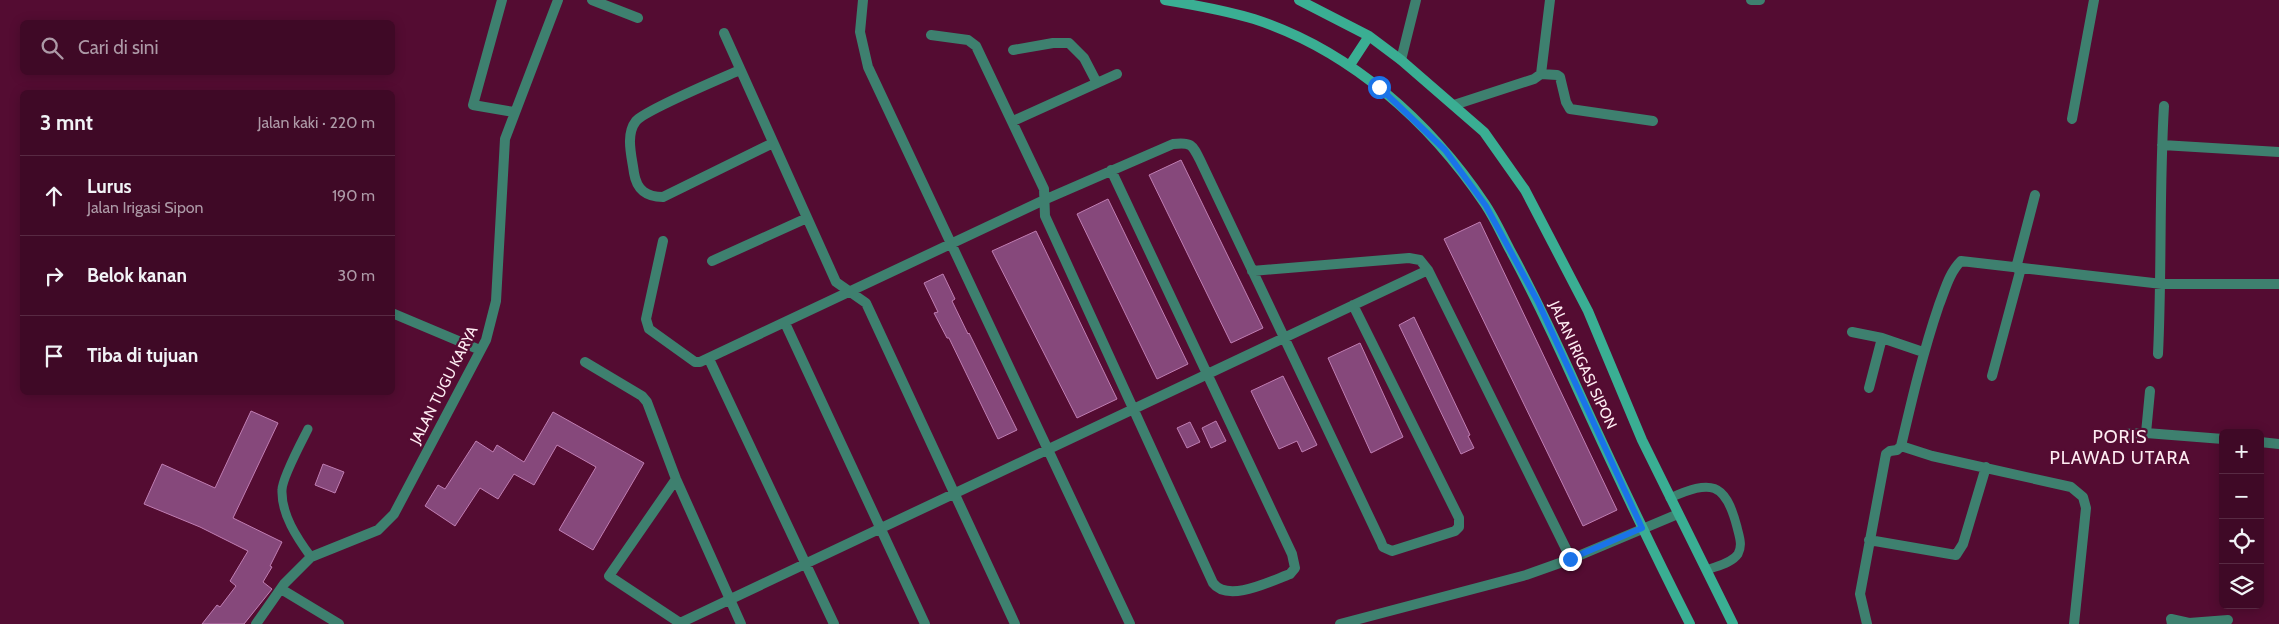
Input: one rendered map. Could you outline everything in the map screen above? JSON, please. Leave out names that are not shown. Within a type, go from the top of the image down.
[{"type":"street","points":[[502,0],[473,105],[514,112]]},
{"type":"street","name":"JALAN TUGU KARYA","points":[[256,624],[280,588],[311,557],[378,530],[387,524],[486,340],[496,301],[502,156],[505,139],[558,0]]},
{"type":"street","points":[[592,0],[638,18]]},
{"type":"street","points":[[863,0],[860,32],[868,67],[1130,624]]},
{"type":"street","name":"JALAN IRIGASI SIPON","points":[[1165,0],[1211,7],[1256,20],[1351,63],[1395,100],[1445,150],[1486,206],[1538,302],[1690,624]]},
{"type":"street","name":"JALAN IRIGASI SIPON","points":[[1299,0],[1368,37],[1401,60],[1484,132],[1525,190],[1588,311],[1642,440],[1670,498],[1675,515],[1707,570],[1733,624]]},
{"type":"street","points":[[1401,60],[1416,0]]},
{"type":"street","points":[[1541,74],[1550,0]]},
{"type":"street","points":[[1751,0],[1760,0]]},
{"type":"street","points":[[2072,119],[2094,0]]},
{"type":"street","points":[[724,33],[836,282],[866,303],[1015,624]]},
{"type":"street","points":[[931,35],[973,42],[1013,121],[1044,189],[1045,216],[1217,588],[1227,592],[1234,592],[1290,574],[1295,568],[1292,554],[1206,375],[1112,170]]},
{"type":"street","points":[[1351,63],[1368,37]]},
{"type":"street","points":[[1013,50],[1053,43],[1069,43],[1084,58],[1097,83]]},
{"type":"street","points":[[740,70],[637,120],[631,133],[630,144],[635,179],[642,191],[652,197],[663,197],[773,143]]},
{"type":"street","points":[[1013,121],[1117,74]]},
{"type":"street","points":[[1454,105],[1534,79],[1541,74],[1557,75],[1560,77],[1566,102],[1570,109],[1653,121]]},
{"type":"street","points":[[2158,354],[2162,284],[2162,145],[2164,106]]},
{"type":"street","points":[[663,241],[646,319],[647,325],[649,329],[695,362],[700,362],[1044,200],[1173,144],[1186,143],[1191,145],[1383,546],[1396,550],[1455,531],[1458,527],[1459,518],[1353,306]]},
{"type":"street","points":[[2162,145],[2279,152]]},
{"type":"street","points":[[1992,376],[2019,268],[2034,195]]},
{"type":"street","points":[[712,261],[807,218]]},
{"type":"street","points":[[1252,271],[1409,258],[1420,260],[1428,270],[1570,559]]},
{"type":"street","points":[[1867,624],[1860,594],[1886,454],[1890,451],[1898,450],[1901,446],[1923,352],[1947,283],[1954,268],[1961,261],[2162,284],[2279,284]]},
{"type":"street","points":[[676,479],[609,576],[680,623],[1428,270]]},
{"type":"street","points":[[395,314],[480,350]]},
{"type":"street","points":[[785,323],[925,624]]},
{"type":"street","points":[[1852,332],[1882,338],[1923,352]]},
{"type":"street","points":[[1869,388],[1882,338]]},
{"type":"street","points":[[709,359],[834,624]]},
{"type":"street","points":[[585,362],[642,396],[647,402],[676,479],[742,624]]},
{"type":"street","points":[[2146,433],[2150,391]]},
{"type":"street","points":[[2123,434],[2146,433],[2219,439]]},
{"type":"street","points":[[2264,442],[2279,444]]},
{"type":"street","points":[[1901,446],[1932,456],[2059,483],[2071,487],[2084,497],[2086,508],[2074,624]]},
{"type":"street","points":[[1869,540],[1956,555],[1963,544],[1986,467]]},
{"type":"street","points":[[1340,624],[1526,575],[1570,559],[1675,515]]},
{"type":"street","points":[[280,588],[339,624]]},
{"type":"street","points":[[2172,624],[2171,619],[2189,623],[2228,620]]},
{"type":"lane","points":[[308,429],[281,488],[284,508],[293,529],[311,557]]},
{"type":"lane","points":[[1670,498],[1702,486],[1722,492],[1727,499],[1741,542],[1739,550],[1730,561],[1707,570]]},
{"type":"building","points":[[1181,160],[1263,328],[1231,343],[1149,175]]},
{"type":"building","points":[[1108,199],[1188,364],[1157,379],[1077,214]]},
{"type":"building","points":[[1480,222],[1617,510],[1583,526],[1444,239]]},
{"type":"building","points":[[1036,231],[1117,399],[1077,418],[992,251]]},
{"type":"building","points":[[943,274],[955,299],[952,301],[1017,430],[998,439],[949,338],[947,338],[934,313],[938,312],[924,283]]},
{"type":"building","points":[[1414,317],[1470,435],[1468,436],[1474,448],[1461,454],[1399,325]]},
{"type":"building","points":[[1360,343],[1403,437],[1371,453],[1328,358]]},
{"type":"building","points":[[1283,376],[1317,445],[1302,452],[1297,441],[1279,449],[1251,391]]},
{"type":"building","points":[[251,411],[278,423],[233,518],[282,542],[270,566],[272,567],[263,582],[272,589],[244,624],[202,624],[217,605],[220,607],[236,586],[230,581],[248,551],[200,527],[144,504],[162,464],[215,488]]},
{"type":"building","points":[[553,412],[644,463],[593,550],[559,530],[596,467],[557,445],[534,485],[514,474],[498,499],[480,488],[455,526],[425,506],[438,485],[445,489],[476,441],[493,452],[497,445],[524,462]]},
{"type":"building","points":[[1216,421],[1226,441],[1211,448],[1202,428]]},
{"type":"building","points":[[1190,422],[1200,442],[1187,448],[1177,428]]},
{"type":"building","points":[[323,464],[344,472],[335,493],[315,485]]},
{"type":"district","name":"PORIS PLAWAD UTARA","points":[[2120,447]]},
{"type":"route","points":[[1379,87],[1395,100],[1445,150],[1486,206],[1538,302],[1642,528],[1570,559]]}]
